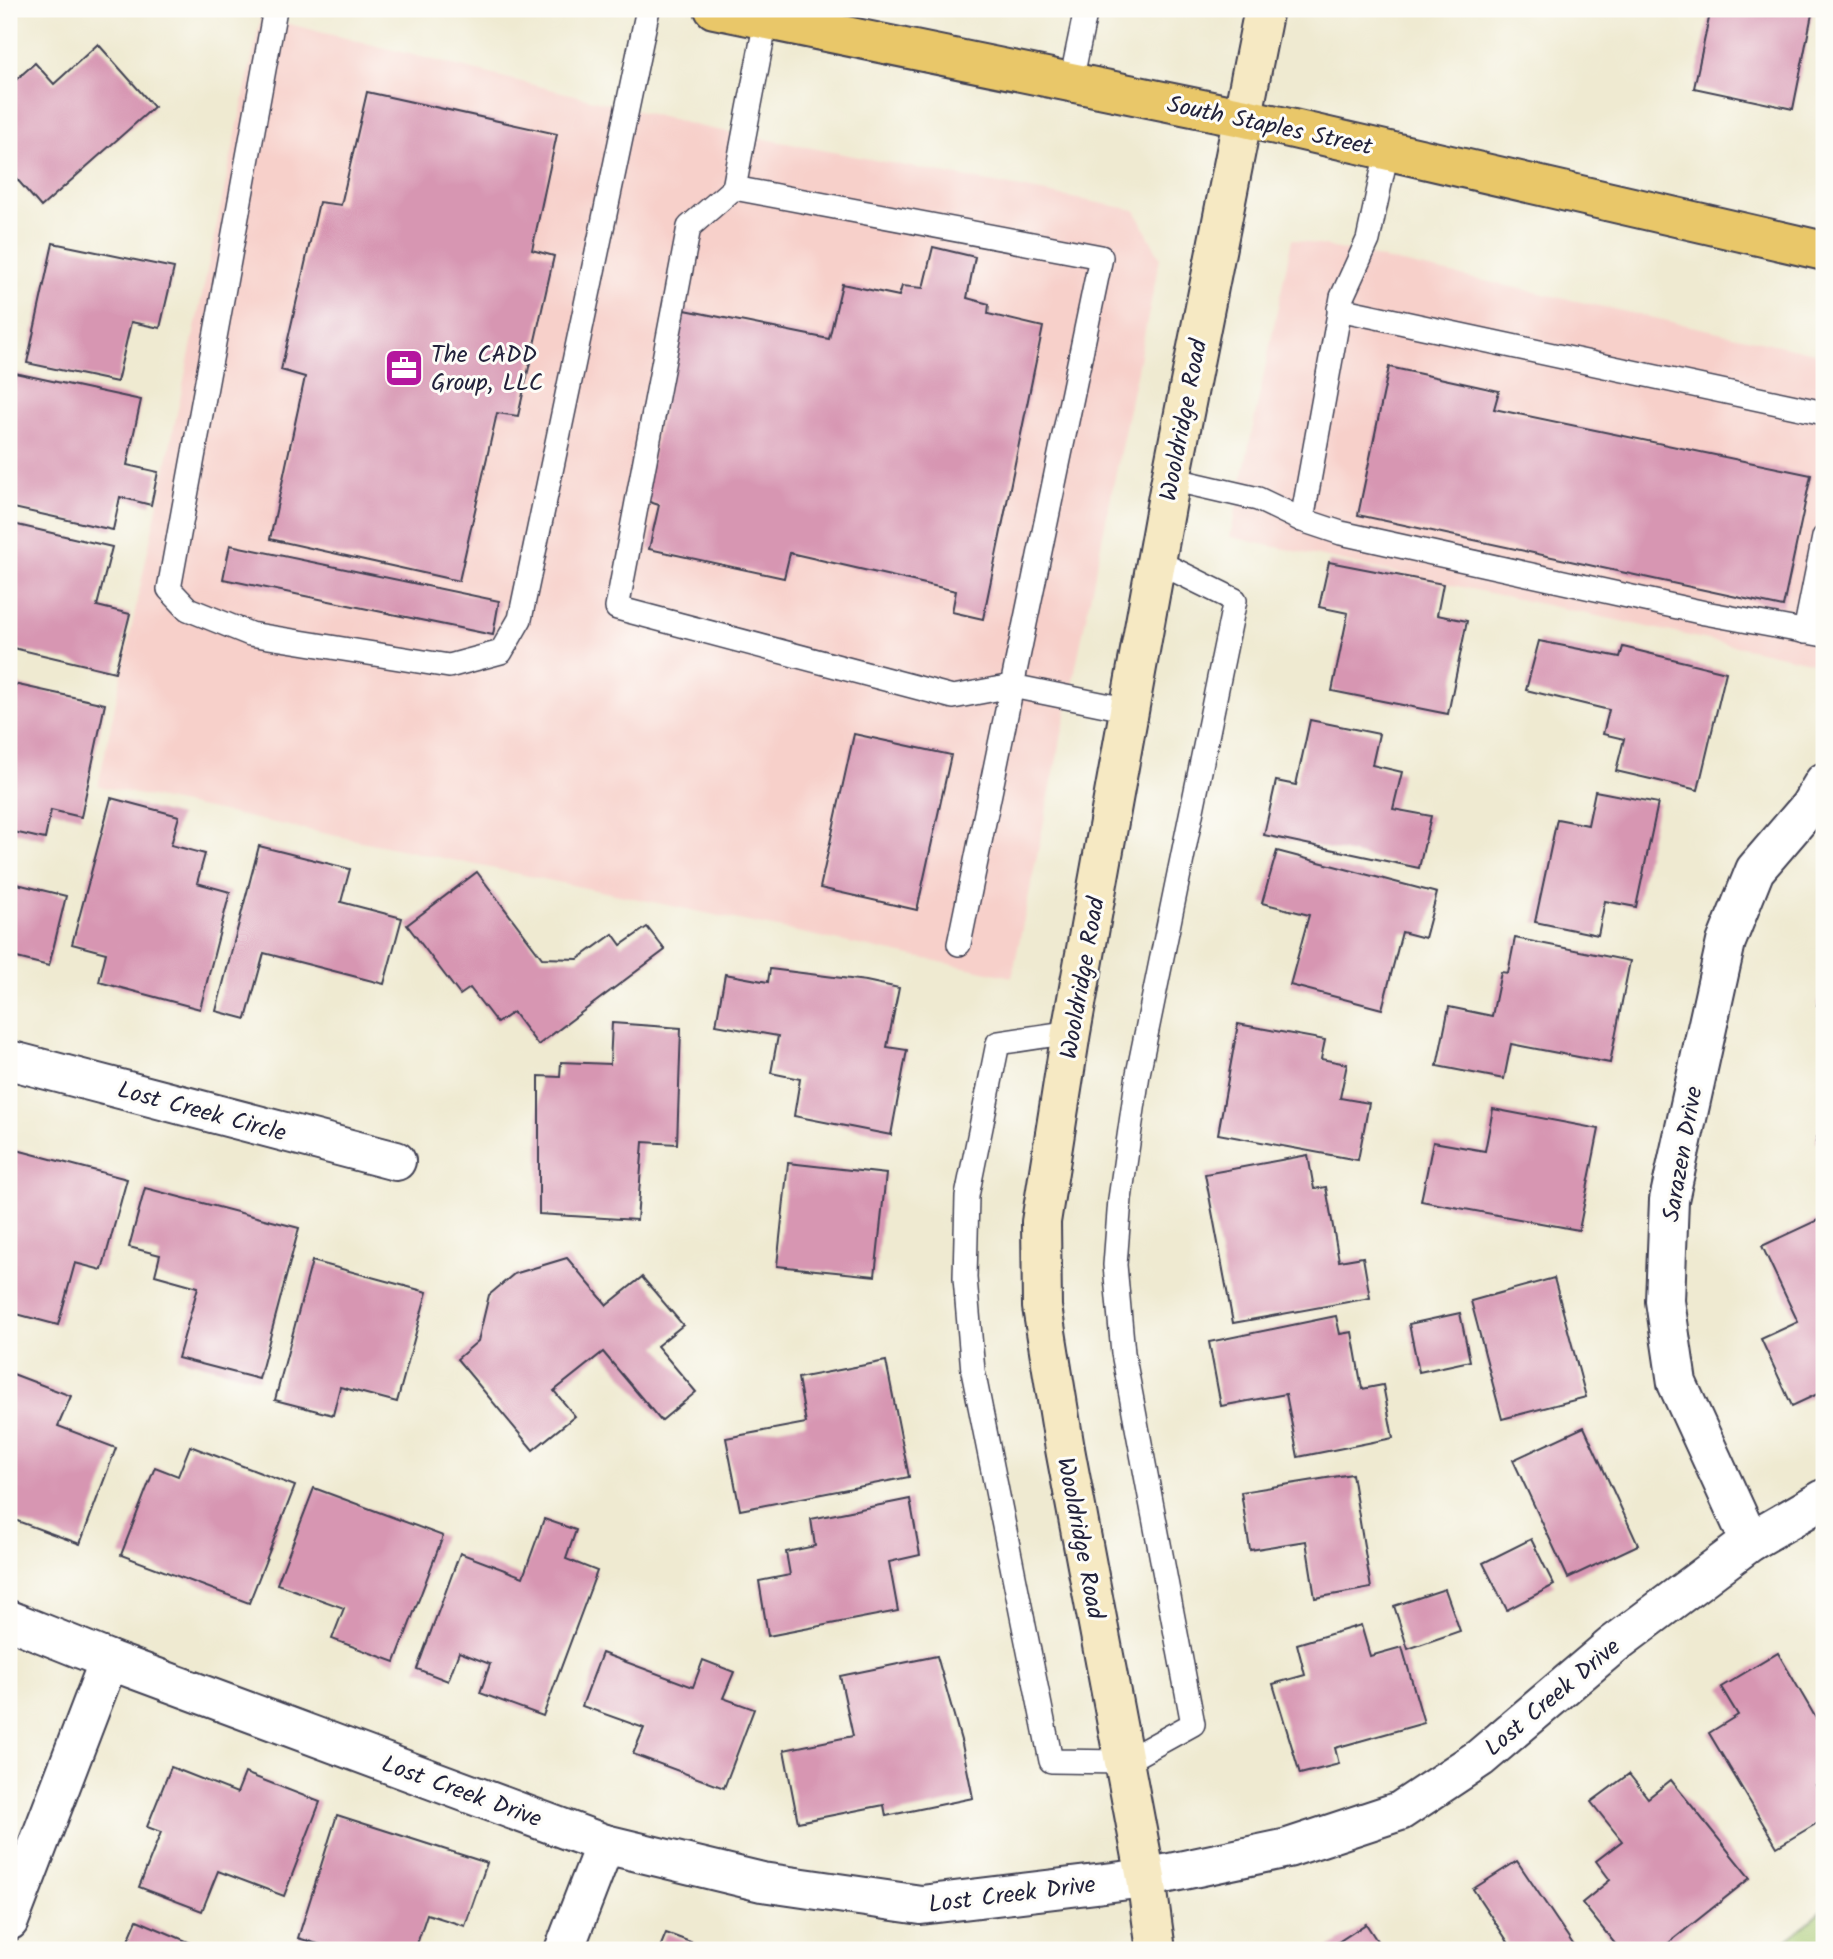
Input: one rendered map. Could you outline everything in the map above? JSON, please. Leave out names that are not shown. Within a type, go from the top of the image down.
[{"type":"main road","name":"South Staples Street","points":[[714,9],[1241,117],[1824,251]]},
{"type":"street","name":"Wooldridge Road","points":[[1156,1950],[1146,1878],[1041,1307],[1041,1222],[1071,1032],[1171,479],[1264,9]]},
{"type":"street","name":"Sarazen Drive","points":[[1750,1542],[1677,1383],[1665,1301],[1669,1200],[1726,942],[1755,870],[1809,807],[1824,782]]},
{"type":"street","name":"Lost Creek Circle","points":[[9,1060],[396,1161]]},
{"type":"street","name":"Lost Creek Drive","points":[[9,1620],[109,1660],[605,1844],[762,1882],[921,1905],[1146,1878],[1288,1848],[1400,1811],[1480,1758],[1613,1645],[1750,1542],[1824,1499]]},
{"type":"street","points":[[9,1921],[109,1660]]},
{"type":"street","points":[[564,1950],[605,1844]]},
{"type":"lane","points":[[275,9],[169,589],[188,609],[250,634],[449,666],[501,652],[520,619],[648,9]]},
{"type":"lane","points":[[1071,82],[1086,9]]},
{"type":"lane","points":[[766,20],[734,188],[689,226],[617,608],[953,697],[1012,686],[1130,710]]},
{"type":"lane","points":[[1302,520],[1339,309],[1368,240],[1387,151]]},
{"type":"lane","points":[[734,188],[1101,257],[958,944]]},
{"type":"lane","points":[[1339,309],[1824,413]]},
{"type":"lane","points":[[1171,479],[1258,499],[1302,520],[1341,533],[1704,613],[1815,633],[1824,537]]},
{"type":"lane","points":[[1071,1032],[998,1043],[967,1196],[965,1278],[973,1371],[1051,1761],[1124,1762],[1194,1724],[1123,1353],[1115,1265],[1120,1199],[1138,1074],[1235,600],[1156,561]]},
{"type":"shaded area","points":[[261,17],[702,127],[1135,210],[1160,258],[1012,977],[98,786]]},
{"type":"shaded area","points":[[1292,239],[1824,355],[1824,665],[1230,537]]},
{"type":"green space","points":[[1824,1909],[1824,1950],[1775,1950]]},
{"type":"building","points":[[1711,9],[1813,9],[1793,109],[1694,88]]},
{"type":"building","points":[[98,44],[154,107],[41,207],[9,170],[9,86],[35,63],[54,84]]},
{"type":"building","points":[[367,92],[557,134],[532,250],[554,256],[518,416],[497,413],[459,581],[270,539],[305,377],[281,370],[319,202],[341,205]]},
{"type":"building","points":[[53,243],[174,268],[160,328],[131,322],[117,382],[27,363]]},
{"type":"building","points":[[933,247],[975,257],[967,298],[989,304],[988,314],[1043,327],[983,619],[952,612],[956,591],[790,553],[784,578],[649,549],[659,505],[643,500],[685,310],[829,339],[842,284],[899,296],[902,286],[923,288]]},
{"type":"building","points":[[1389,367],[1499,391],[1494,409],[1811,475],[1783,607],[1358,515]]},
{"type":"building","points":[[15,373],[141,400],[127,465],[158,472],[151,505],[120,497],[113,530],[9,507],[9,403]]},
{"type":"building","points":[[9,523],[112,547],[97,606],[130,614],[115,672],[9,647]]},
{"type":"building","points":[[230,545],[499,601],[493,635],[223,579]]},
{"type":"building","points":[[1329,562],[1443,584],[1437,615],[1467,621],[1448,714],[1332,691],[1348,613],[1319,607]]},
{"type":"building","points":[[1539,641],[1620,657],[1623,647],[1726,672],[1698,790],[1616,771],[1624,739],[1603,734],[1609,710],[1526,690]]},
{"type":"building","points":[[9,683],[105,704],[81,817],[51,810],[45,839],[9,831]]},
{"type":"building","points":[[1310,720],[1379,734],[1372,765],[1402,772],[1393,809],[1431,816],[1419,868],[1264,835],[1276,781],[1296,785]]},
{"type":"building","points":[[854,734],[951,755],[917,910],[820,888]]},
{"type":"building","points":[[1595,791],[1658,803],[1636,907],[1605,901],[1598,935],[1535,922],[1557,819],[1588,825]]},
{"type":"building","points":[[111,798],[179,816],[171,845],[205,854],[197,883],[230,892],[200,1009],[99,982],[106,953],[72,944]]},
{"type":"building","points":[[259,846],[350,869],[341,902],[402,918],[384,984],[264,953],[246,1019],[216,1011]]},
{"type":"building","points":[[1277,851],[1437,893],[1425,938],[1402,932],[1382,1009],[1290,985],[1309,915],[1262,903]]},
{"type":"building","points":[[477,872],[542,958],[578,959],[613,934],[621,945],[647,927],[665,950],[538,1045],[513,1012],[497,1023],[470,988],[460,995],[407,925]]},
{"type":"building","points":[[9,882],[66,896],[49,966],[9,956]]},
{"type":"building","points":[[1515,938],[1630,961],[1610,1063],[1511,1044],[1504,1079],[1437,1066],[1449,1007],[1492,1016],[1501,972],[1508,973]]},
{"type":"building","points":[[770,969],[866,981],[899,988],[887,1047],[907,1050],[891,1135],[794,1116],[800,1079],[771,1073],[778,1036],[716,1025],[725,974],[768,982]]},
{"type":"building","points":[[1824,984],[1824,1007],[1817,1005]]},
{"type":"building","points":[[612,1023],[681,1028],[677,1144],[643,1142],[637,1220],[539,1214],[539,1076],[560,1077],[561,1062],[610,1064]]},
{"type":"building","points":[[1238,1024],[1325,1040],[1321,1059],[1347,1064],[1340,1098],[1369,1103],[1358,1160],[1218,1134]]},
{"type":"building","points":[[1493,1109],[1599,1129],[1579,1230],[1421,1201],[1433,1142],[1485,1151]]},
{"type":"building","points":[[1824,1111],[1824,1143],[1816,1142]]},
{"type":"building","points":[[13,1149],[127,1179],[102,1270],[75,1263],[58,1325],[9,1312],[9,1166]]},
{"type":"building","points":[[1308,1155],[1314,1189],[1326,1187],[1339,1261],[1363,1257],[1370,1298],[1233,1323],[1205,1174]]},
{"type":"building","points":[[788,1163],[886,1174],[875,1276],[777,1266]]},
{"type":"building","points":[[1823,1176],[1824,1197],[1819,1197]]},
{"type":"building","points":[[145,1188],[299,1228],[259,1379],[178,1358],[198,1287],[155,1275],[160,1255],[129,1247]]},
{"type":"building","points":[[1824,1217],[1824,1391],[1792,1406],[1761,1339],[1798,1322],[1762,1246]]},
{"type":"building","points":[[567,1258],[607,1305],[642,1277],[683,1325],[657,1346],[696,1392],[661,1421],[603,1352],[554,1391],[575,1416],[533,1450],[457,1359],[478,1341],[489,1295],[514,1274]]},
{"type":"building","points":[[312,1261],[427,1292],[397,1402],[340,1387],[333,1415],[275,1400]]},
{"type":"building","points":[[1554,1278],[1586,1397],[1502,1419],[1471,1301]]},
{"type":"building","points":[[1460,1313],[1470,1361],[1419,1372],[1409,1324]]},
{"type":"building","points":[[1336,1316],[1340,1334],[1352,1332],[1362,1389],[1383,1385],[1393,1438],[1298,1457],[1286,1394],[1221,1406],[1209,1342]]},
{"type":"building","points":[[886,1361],[909,1477],[740,1510],[726,1438],[806,1423],[798,1378]]},
{"type":"building","points":[[13,1374],[71,1396],[58,1426],[116,1448],[80,1544],[9,1518],[9,1386]]},
{"type":"building","points":[[1584,1427],[1638,1545],[1568,1578],[1513,1460]]},
{"type":"building","points":[[190,1446],[295,1486],[249,1603],[121,1555],[155,1467],[178,1476]]},
{"type":"building","points":[[1352,1474],[1371,1588],[1315,1598],[1306,1541],[1250,1550],[1241,1492]]},
{"type":"building","points":[[314,1488],[443,1536],[395,1662],[332,1639],[344,1608],[277,1584]]},
{"type":"building","points":[[910,1499],[920,1555],[889,1562],[898,1611],[768,1636],[759,1581],[790,1575],[786,1552],[815,1546],[811,1519]]},
{"type":"building","points":[[544,1519],[576,1530],[566,1559],[597,1571],[543,1716],[480,1693],[490,1664],[459,1652],[448,1681],[417,1669],[460,1553],[523,1577]]},
{"type":"building","points":[[1531,1539],[1554,1585],[1507,1610],[1483,1563]]},
{"type":"building","points":[[1445,1589],[1460,1631],[1408,1649],[1394,1606]]},
{"type":"building","points":[[1361,1625],[1370,1656],[1402,1647],[1424,1723],[1335,1748],[1339,1764],[1300,1774],[1273,1684],[1305,1675],[1297,1644]]},
{"type":"building","points":[[602,1653],[693,1687],[703,1660],[734,1672],[723,1698],[754,1709],[724,1788],[633,1754],[644,1728],[582,1706]]},
{"type":"building","points":[[1778,1653],[1824,1732],[1824,1780],[1816,1785],[1824,1798],[1824,1819],[1777,1847],[1709,1733],[1738,1715],[1721,1687]]},
{"type":"building","points":[[937,1656],[962,1744],[973,1798],[886,1816],[884,1805],[798,1822],[784,1750],[853,1736],[840,1676]]},
{"type":"building","points":[[171,1767],[237,1793],[245,1773],[320,1802],[284,1896],[218,1871],[202,1911],[139,1887],[161,1832],[147,1827]]},
{"type":"building","points":[[1629,1774],[1648,1798],[1671,1780],[1750,1878],[1660,1950],[1620,1950],[1582,1903],[1610,1880],[1596,1861],[1622,1841],[1591,1802]]},
{"type":"building","points":[[337,1815],[487,1863],[465,1926],[427,1914],[415,1950],[338,1950],[298,1938]]},
{"type":"building","points":[[1517,1861],[1577,1950],[1495,1950],[1508,1942],[1473,1889]]},
{"type":"building","points":[[137,1920],[198,1946],[196,1950],[124,1950]]},
{"type":"building","points":[[1366,1924],[1383,1950],[1326,1950]]},
{"type":"building","points":[[666,1933],[712,1950],[659,1950]]},
{"type":"place","name":"The CADD Group, LLC","points":[[404,368]]}]
